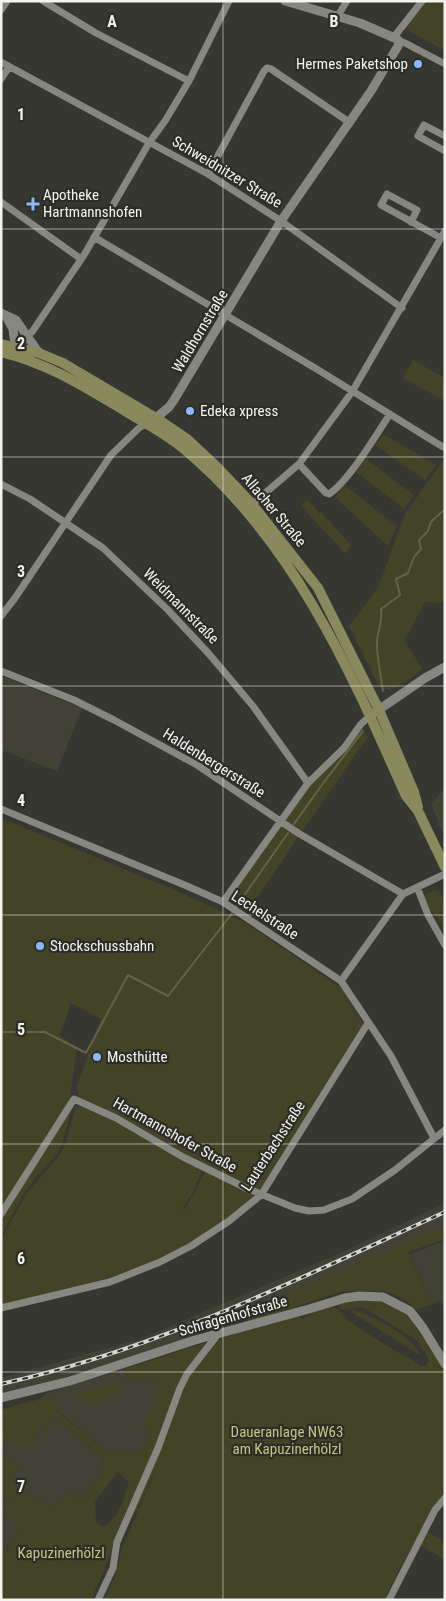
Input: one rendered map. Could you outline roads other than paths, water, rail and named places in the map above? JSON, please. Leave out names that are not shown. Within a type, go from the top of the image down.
[{"type":"main road","points":[[1,344],[37,358]]},
{"type":"main road","points":[[1,352],[16,351]]},
{"type":"main road","name":"Allacher Straße","points":[[37,358],[63,363],[84,374],[187,439],[217,467],[248,507],[308,595],[374,713],[406,796],[418,811],[445,867]]},
{"type":"main road","name":"Allacher Straße","points":[[37,358],[183,448],[248,507]]},
{"type":"street","points":[[1,10],[7,1]]},
{"type":"street","points":[[43,1],[78,23],[189,81]]},
{"type":"street","points":[[27,335],[32,332],[81,259],[149,143],[165,121],[189,81],[229,1]]},
{"type":"street","points":[[285,1],[367,25],[445,64]]},
{"type":"street","points":[[337,17],[347,1]]},
{"type":"street","name":"Waldhornstraße","points":[[1,616],[115,450],[169,407],[174,400],[281,222],[320,168],[371,91],[398,46],[396,39],[422,1]]},
{"type":"street","name":"Schweidnitzer Straße","points":[[1,62],[208,174],[281,222],[402,308]]},
{"type":"street","points":[[1,79],[9,67]]},
{"type":"street","points":[[208,174],[264,70],[267,68],[314,96],[349,122]]},
{"type":"street","points":[[445,136],[424,125],[418,136],[445,151]]},
{"type":"street","points":[[248,507],[299,464],[352,392],[443,235],[411,222],[381,205],[388,194],[417,210],[411,222]]},
{"type":"street","points":[[1,202],[81,259]]},
{"type":"street","points":[[94,237],[443,447]]},
{"type":"street","points":[[4,314],[16,320],[27,335],[37,358]]},
{"type":"street","points":[[4,314],[12,330],[16,351]]},
{"type":"street","points":[[299,464],[326,493],[330,494],[352,470],[390,414]]},
{"type":"street","name":"Weidmannstraße","points":[[1,484],[30,499],[103,548],[168,610],[209,654],[253,706],[308,783]]},
{"type":"street","points":[[222,902],[282,822],[308,783],[344,748],[361,724],[425,678],[445,667]]},
{"type":"street","name":"Haldenbergerstraße","points":[[1,671],[74,700],[197,765],[282,822],[404,894]]},
{"type":"street","name":"Lechelstraße","points":[[1,809],[222,902],[341,981],[391,1056],[434,1138]]},
{"type":"street","points":[[341,981],[404,894],[445,874]]},
{"type":"street","points":[[417,887],[428,915],[445,945]]},
{"type":"street","name":"Lauterbachstraße","points":[[1,1308],[110,1282],[160,1262],[191,1246],[230,1221],[260,1195],[368,1023]]},
{"type":"street","name":"Hartmannshofer Straße","points":[[1,1214],[74,1099],[116,1118],[184,1157],[260,1195],[309,1211],[324,1210],[336,1206],[368,1190],[445,1130]]},
{"type":"street","name":"Schragenhofstraße","points":[[1,1398],[70,1381],[218,1334],[345,1298],[372,1295],[393,1301],[410,1311],[420,1323],[445,1364]]},
{"type":"street","points":[[98,1600],[112,1568],[118,1542],[158,1448],[180,1388],[192,1367],[218,1334]]},
{"type":"street","points":[[389,1600],[435,1510],[445,1498]]},
{"type":"waterway","points":[[383,691],[377,644],[381,609],[400,595],[396,579],[408,573],[414,557],[421,549],[419,540],[428,531],[431,522],[445,509]]},
{"type":"waterway","points":[[294,824],[363,731]]},
{"type":"waterway","points":[[236,907],[288,833]]},
{"type":"waterway","points":[[1,1032],[45,1032],[86,1053],[128,975],[168,996],[233,912]]},
{"type":"railway","points":[[1,1384],[59,1370],[172,1332],[282,1286],[445,1212]]},
{"type":"place","name":"Hermes Paketshop","points":[[418,64]]},
{"type":"place","name":"Apotheke Hartmannshofen","points":[[33,204]]},
{"type":"place","name":"Edeka xpress","points":[[190,411]]},
{"type":"place","name":"Stockschussbahn","points":[[40,946]]},
{"type":"place","name":"Mosthütte","points":[[97,1057]]},
{"type":"park label","name":"Daueranlage NW63 am Kapuzinerhölzl","points":[[287,1440]]},
{"type":"park label","name":"Kapuzinerhölzl","points":[[61,1553]]}]
